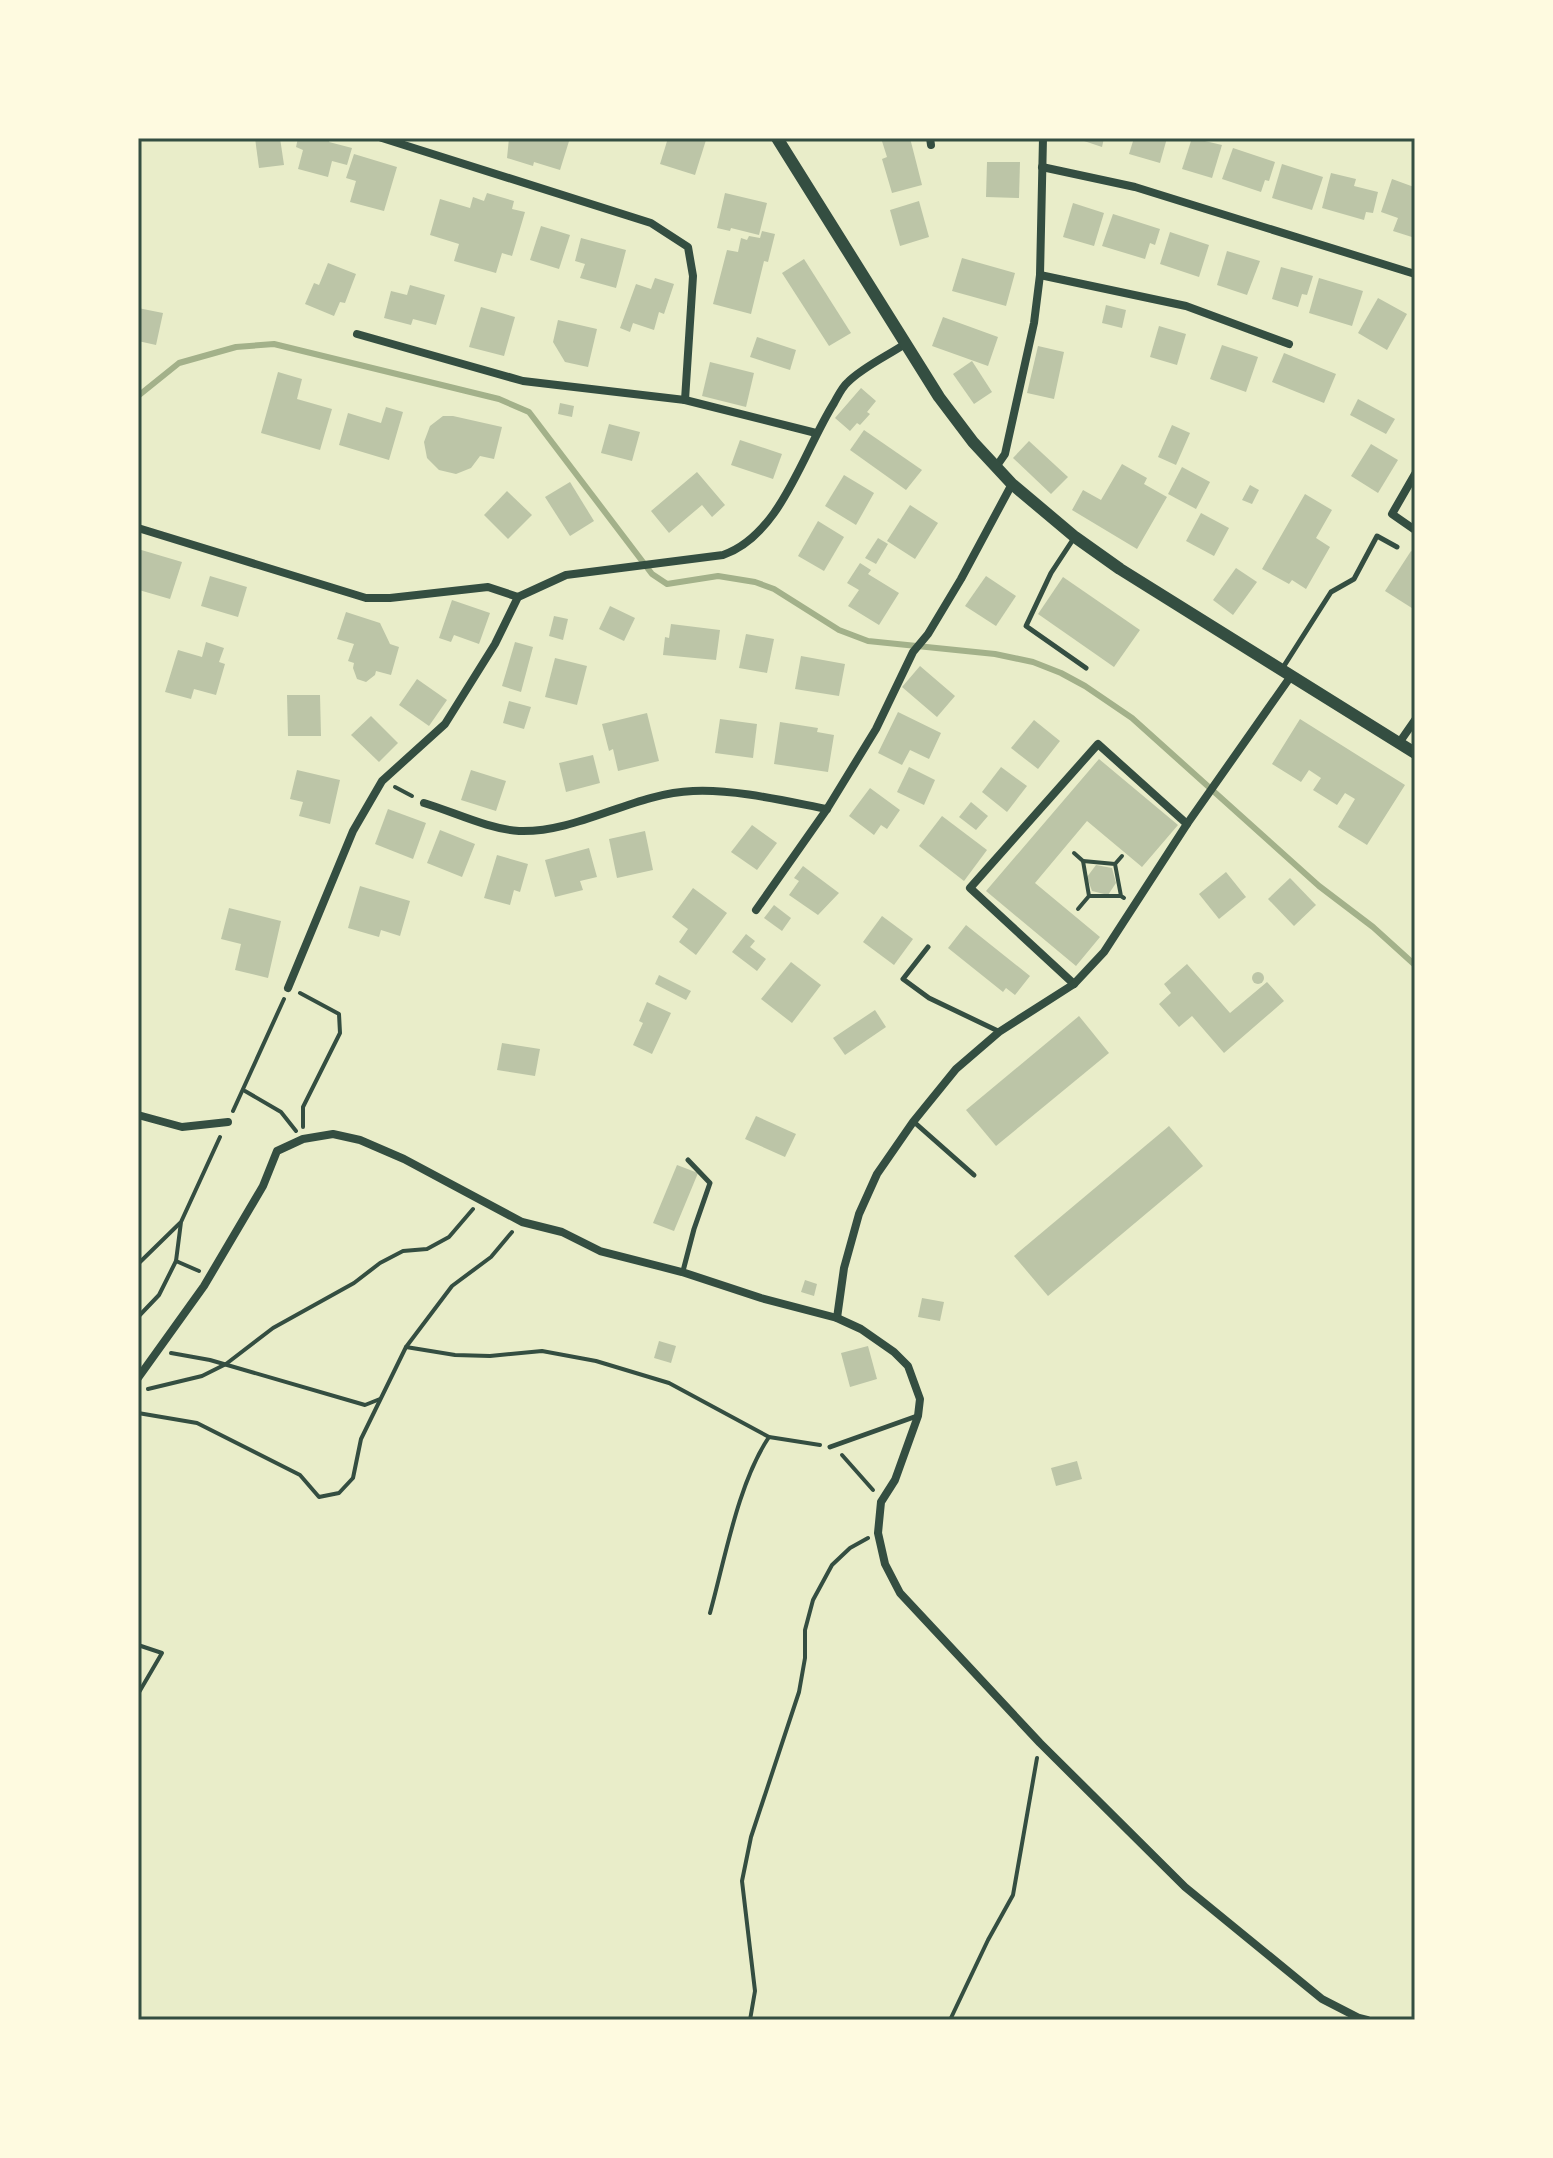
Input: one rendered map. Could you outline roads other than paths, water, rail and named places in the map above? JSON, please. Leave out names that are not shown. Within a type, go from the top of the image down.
[{"type":"street","points":[[382,138],[651,223],[688,247],[693,276],[685,400]]},
{"type":"street","points":[[777,138],[939,397],[1012,484],[1075,537],[1120,569],[1415,753]]},
{"type":"street","points":[[996,467],[1005,454],[1034,323],[1040,275],[1043,138]]},
{"type":"street","points":[[1042,167],[1135,187],[1415,274]]},
{"type":"street","points":[[1040,275],[1186,306],[1289,344]]},
{"type":"street","points":[[357,334],[523,381],[685,400],[816,433]]},
{"type":"street","points":[[288,988],[353,831],[382,781],[445,724],[495,644],[518,597],[566,575],[723,555],[738,550],[761,530],[791,484],[816,433],[848,382],[905,344]]},
{"type":"street","points":[[1415,474],[1392,514],[1415,530]]},
{"type":"street","points":[[756,910],[827,809],[876,729],[913,652],[928,634],[1012,484]]},
{"type":"street","points":[[138,528],[366,598],[488,587],[518,597]]},
{"type":"street","points":[[837,1318],[844,1268],[859,1214],[877,1174],[913,1122],[956,1069],[999,1032],[1074,984],[1104,952],[1286,673]]},
{"type":"street","points":[[1399,743],[1415,720]]},
{"type":"street","points":[[1074,984],[970,888],[1098,744],[1187,824]]},
{"type":"street","points":[[424,803],[521,831],[559,825],[691,790],[827,809]]},
{"type":"street","points":[[138,1115],[182,1127],[228,1122]]},
{"type":"street","points":[[138,1378],[204,1286],[263,1186],[277,1151],[303,1139],[333,1134],[360,1140],[404,1159],[522,1222],[562,1232],[600,1251],[837,1318],[879,1340],[908,1366],[920,1399],[918,1416],[895,1480],[881,1502],[878,1533],[885,1564],[900,1593],[1040,1743],[1185,1887],[1322,1999],[1367,2020]]},
{"type":"lane","points":[[1286,673],[1331,592],[1354,579],[1377,536],[1397,547]]},
{"type":"lane","points":[[1075,537],[1051,573],[1026,626],[1086,668]]},
{"type":"lane","points":[[928,947],[903,979],[929,998],[999,1032]]},
{"type":"lane","points":[[913,1122],[974,1175]]},
{"type":"lane","points":[[682,1272],[710,1183],[688,1160]]},
{"type":"lane","points":[[830,1447],[918,1416]]},
{"type":"waterway","points":[[138,396],[179,363],[236,347],[274,344],[499,399],[529,412],[652,574],[667,584],[718,576],[755,582],[774,589],[839,630],[868,641],[995,654],[1033,662],[1061,673],[1132,718],[1319,886],[1373,927],[1415,965]]}]
